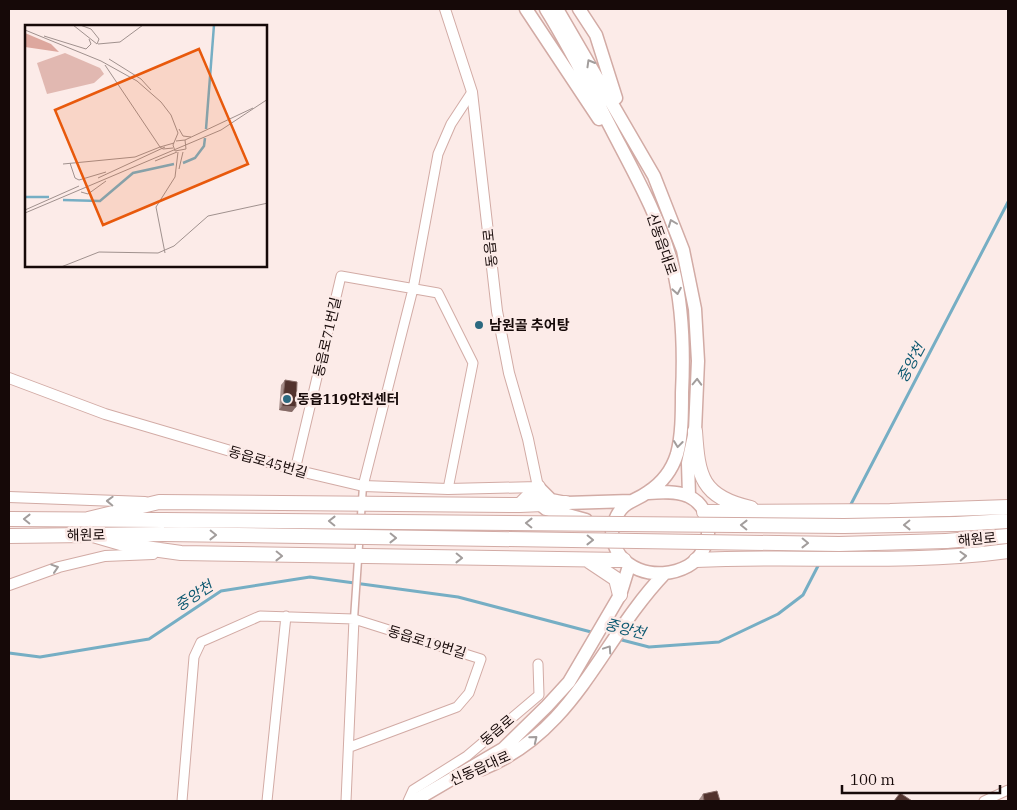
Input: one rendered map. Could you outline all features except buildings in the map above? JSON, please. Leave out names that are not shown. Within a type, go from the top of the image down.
[{"type":"highway","points":[[695,431],[697,463],[702,480],[717,495],[738,505],[774,512]]},
{"type":"highway","points":[[520,505],[538,487]]},
{"type":"highway","points":[[88,519],[159,502],[520,505],[566,503]]},
{"type":"highway","points":[[704,512],[890,512],[1008,507]]},
{"type":"highway","name":"해원로","points":[[9,518],[834,526],[956,524],[1008,521]]},
{"type":"highway","points":[[93,534],[131,546],[181,553],[358,561],[589,560],[626,563]]},
{"type":"highway","name":"해원로","points":[[9,536],[164,534],[838,544],[946,541],[1008,536]]},
{"type":"highway","points":[[696,560],[753,558],[862,560],[972,556],[1008,551]]},
{"type":"highway","points":[[589,560],[616,578],[620,595]]},
{"type":"main road","points":[[526,9],[563,67],[628,160]]},
{"type":"main road","name":"신동읍대로","points":[[546,9],[565,40],[628,160],[657,223],[673,268],[684,360],[677,453],[669,473],[648,493]]},
{"type":"main road","name":"신동읍대로","points":[[557,9],[575,37],[654,176],[682,250],[695,309],[698,362],[695,431],[688,463],[689,496]]},
{"type":"main road","points":[[579,9],[596,35],[624,122]]},
{"type":"main road","points":[[538,487],[551,500],[566,503],[630,501]]},
{"type":"main road","points":[[538,487],[541,505],[546,510],[599,523],[611,529]]},
{"type":"main road","points":[[670,492],[689,496],[704,512],[710,532],[704,548],[696,560],[677,570],[653,574],[626,563],[615,550],[611,529],[620,509],[630,501],[648,493],[670,492]]},
{"type":"main road","name":"신동읍대로","points":[[444,784],[503,749],[568,682],[620,595],[626,563]]},
{"type":"main road","name":"신동읍대로","points":[[444,784],[506,759],[537,737],[581,689],[640,600],[664,573]]},
{"type":"main road","points":[[414,801],[444,784]]},
{"type":"street","name":"동읍로","points":[[445,9],[472,92],[497,310],[509,373],[528,439],[538,487]]},
{"type":"street","points":[[346,801],[360,503],[363,486],[413,289],[438,154],[451,124],[472,92]]},
{"type":"street","name":"동읍로71번길","points":[[295,470],[341,276],[438,293],[473,362],[448,489]]},
{"type":"street","name":"동읍로45번길","points":[[9,378],[105,414],[295,470],[363,486],[448,489],[538,487]]},
{"type":"street","points":[[9,497],[159,502]]},
{"type":"street","points":[[9,585],[58,566],[105,556],[181,553]]},
{"type":"street","name":"동읍로19번길","points":[[182,801],[194,657],[201,642],[260,616],[354,616],[481,659],[469,693],[457,707],[350,747]]},
{"type":"street","points":[[267,801],[286,616]]},
{"type":"street","name":"동읍로","points":[[408,801],[414,790],[467,756],[539,695],[538,664]]},
{"type":"street","points":[[984,801],[1008,790]]},
{"type":"waterway","name":"중앙천","points":[[849,508],[1008,202]]},
{"type":"waterway","name":"중앙천","points":[[618,639],[649,647],[719,642],[778,614],[803,595],[820,562]]},
{"type":"waterway","name":"중앙천","points":[[9,653],[40,657],[149,639],[221,591],[310,577],[458,597],[595,633]]},
{"type":"place","name":"남원골 추어탕","points":[[479,325]]},
{"type":"place","name":"동읍119안전센터","points":[[287,399]]}]
